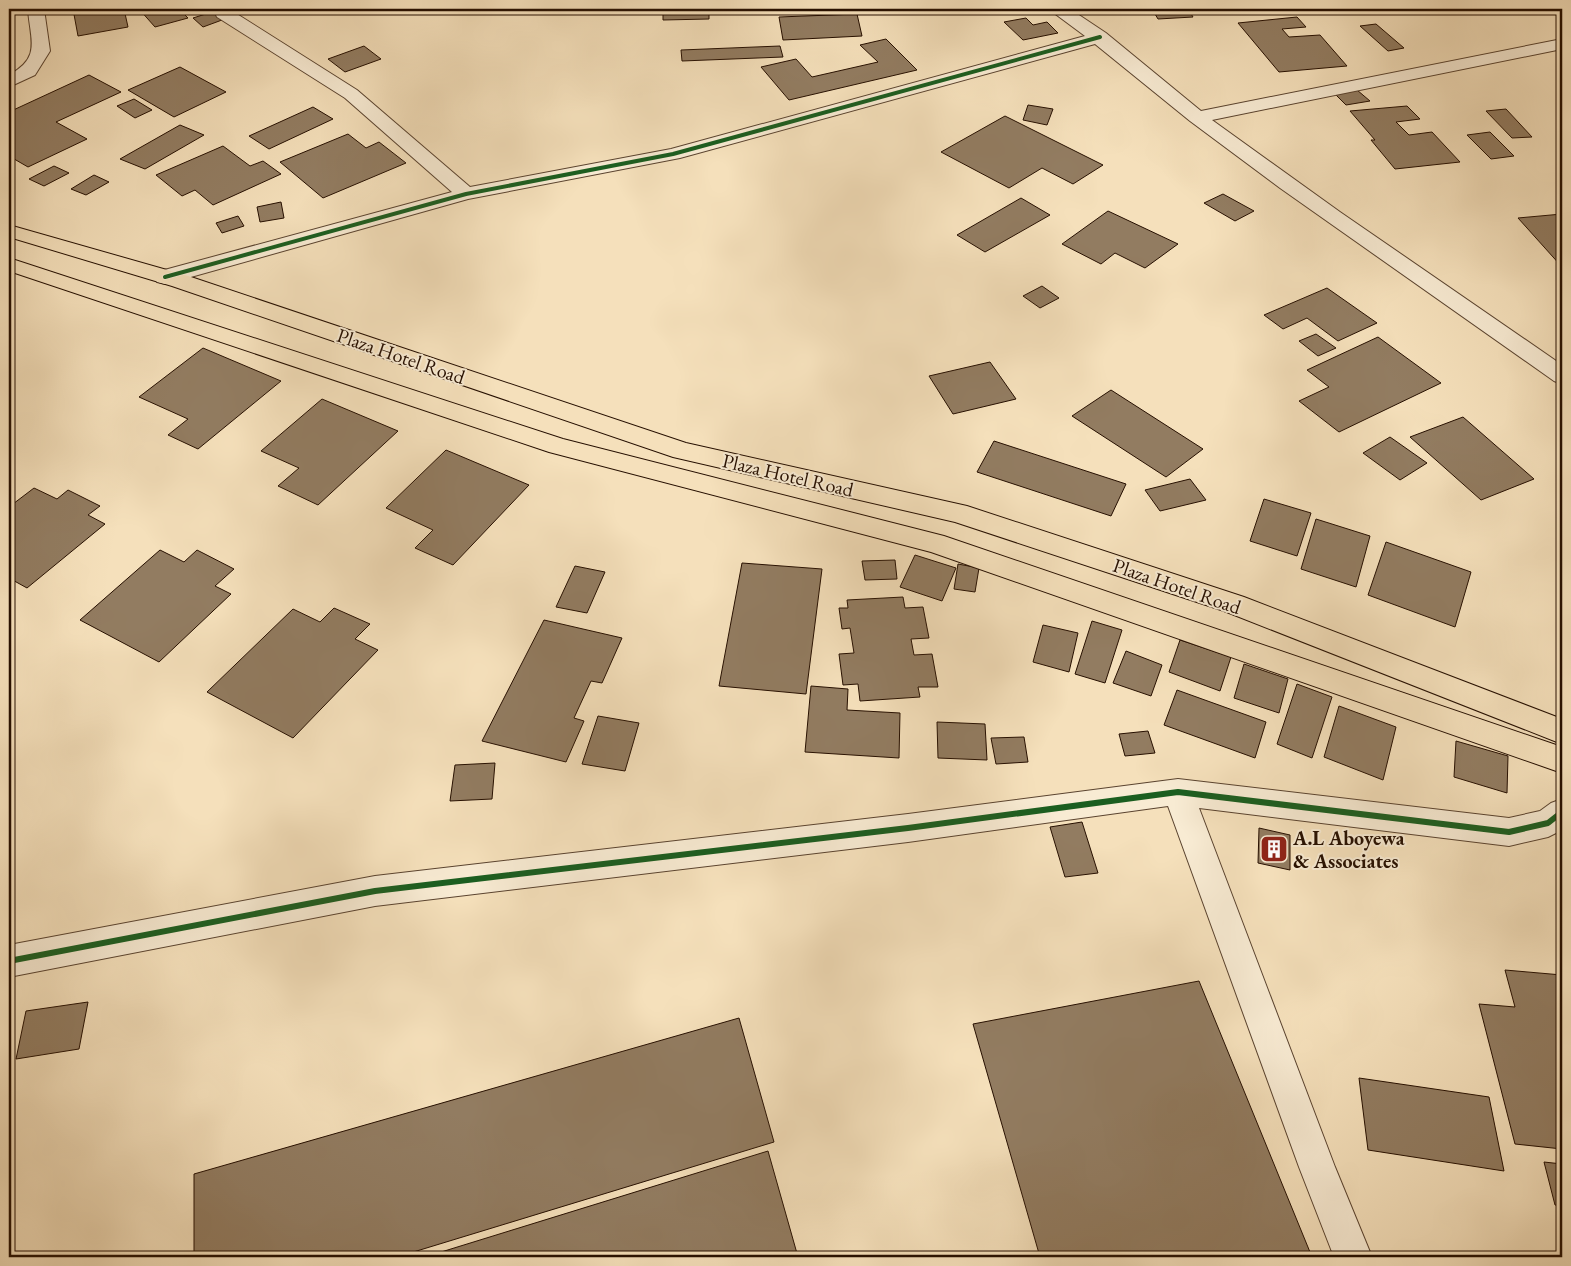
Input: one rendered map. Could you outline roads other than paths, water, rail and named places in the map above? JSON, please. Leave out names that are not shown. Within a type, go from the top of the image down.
[{"type":"main road","name":"Plaza Hotel Road","points":[[9,231],[164,277],[682,451],[958,513],[1234,604],[1562,732]]},
{"type":"main road","name":"Plaza Hotel Road","points":[[9,264],[558,446],[934,543],[1562,760]]},
{"type":"street","points":[[9,82],[29,71],[41,51],[36,9]]},
{"type":"street","points":[[1060,9],[1100,37],[1197,117],[1354,231],[1562,376]]},
{"type":"street","points":[[223,13],[351,94],[466,194]]},
{"type":"street","points":[[164,277],[466,194],[673,154],[1100,37]]},
{"type":"street","points":[[1197,117],[1562,44]]},
{"type":"street","points":[[1530,49],[1562,63]]},
{"type":"street","points":[[9,961],[375,891],[908,828],[1178,792],[1509,832],[1548,822],[1562,812]]},
{"type":"street","points":[[1178,792],[1317,1167],[1353,1257]]},
{"type":"place","name":"A.L Aboyewa & Associates","points":[[1274,849]]}]
